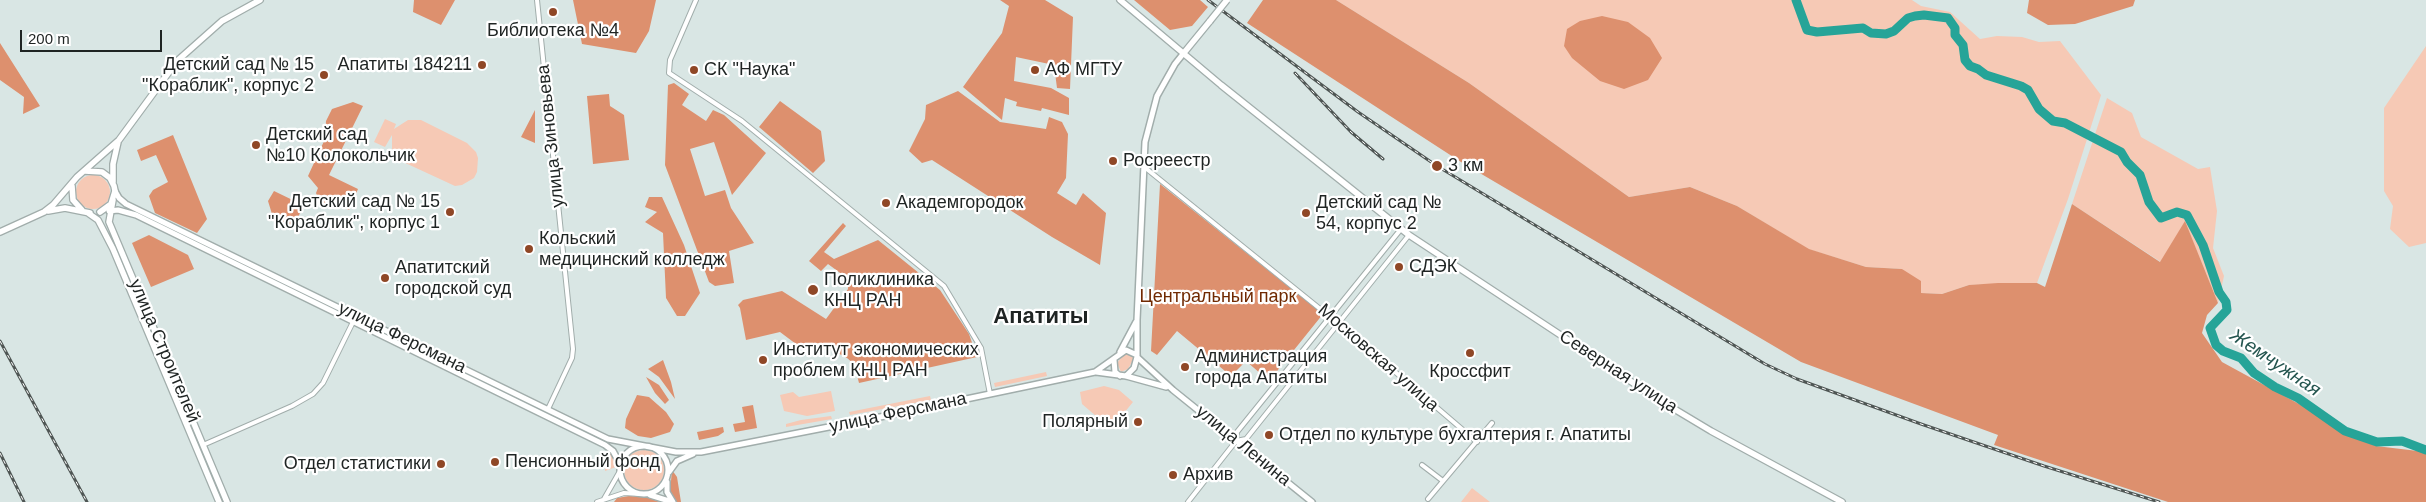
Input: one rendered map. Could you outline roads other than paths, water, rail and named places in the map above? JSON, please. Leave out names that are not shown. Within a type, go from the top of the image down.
[{"type":"main road","points":[[44,212],[58,201],[83,172],[119,140],[152,92],[180,57],[222,21],[260,0]]},
{"type":"main road","points":[[1120,0],[1183,54],[1401,229]]},
{"type":"main road","points":[[1183,54],[1227,0]]},
{"type":"main road","points":[[0,232],[44,212],[65,208],[86,212],[109,211],[115,189],[113,164],[119,140]]},
{"type":"main road","points":[[83,172],[93,170],[102,172],[110,178],[115,189]]},
{"type":"main road","points":[[72,184],[73,200],[86,212]]},
{"type":"main road","points":[[100,212],[108,208],[113,200]]},
{"type":"main road","name":"улица Строителей","points":[[109,211],[108,222],[227,502]]},
{"type":"main road","name":"улица Строителей","points":[[86,212],[98,220],[102,226],[219,502]]},
{"type":"main road","name":"Северная улица","points":[[1401,229],[1656,398],[1711,431],[1842,502]]},
{"type":"main road","points":[[154,348],[161,345]]},
{"type":"main road","points":[[164,373],[171,370]]},
{"type":"main road","points":[[196,448],[203,445]]},
{"type":"street","name":"улица Зиновьева","points":[[537,0],[573,349],[572,358],[545,416]]},
{"type":"street","points":[[696,0],[670,60],[669,73],[742,121],[944,286],[981,348],[990,394]]},
{"type":"street","points":[[1137,320],[1114,360],[1115,372],[1123,376],[1134,368],[1137,356],[1145,142],[1153,106],[1166,80],[1183,54]]},
{"type":"street","name":"Московская улица","points":[[1143,166],[1330,317],[1477,442]]},
{"type":"street","name":"улица Ферсмана","points":[[115,189],[119,198],[126,204],[608,439],[676,452],[701,452]]},
{"type":"street","name":"улица Ферсмана","points":[[109,211],[118,210],[136,216],[605,445],[613,451],[620,464]]},
{"type":"street","points":[[1188,502],[1236,441],[1237,432],[1401,229]]},
{"type":"street","points":[[1236,441],[1246,439],[1409,235]]},
{"type":"street","points":[[196,245],[200,239]]},
{"type":"street","points":[[306,299],[310,293]]},
{"type":"street","points":[[203,445],[292,406],[313,394],[323,383],[353,322]]},
{"type":"street","points":[[1119,354],[1126,350],[1137,356]]},
{"type":"street","name":"улица Ленина","points":[[1137,356],[1173,390],[1312,502]]},
{"type":"street","name":"улица Ферсмана","points":[[1095,372],[1114,360]]},
{"type":"street","name":"улица Ферсмана","points":[[668,477],[676,461],[701,452],[1095,372],[1123,376]]},
{"type":"street","name":"улица Ленина","points":[[1123,376],[1157,383],[1173,390]]},
{"type":"street","points":[[518,402],[521,396]]},
{"type":"street","points":[[1428,499],[1492,423]]},
{"type":"street","points":[[649,447],[660,451],[663,455],[668,477],[667,492],[672,502],[642,494],[625,486],[620,464],[626,453],[634,448],[649,447]]},
{"type":"street","points":[[1422,465],[1443,481]]},
{"type":"street","points":[[604,499],[620,470]]},
{"type":"street","points":[[597,502],[624,493],[642,494],[659,491],[668,477]]},
{"type":"waterway","name":"Жемчужная","points":[[1796,0],[1807,30],[1817,32],[1863,28],[1871,33],[1886,34],[1894,31],[1908,18],[1915,16],[1924,15],[1948,18],[1955,28],[1955,35],[1963,45],[1965,60],[1970,66],[1986,75],[2021,86],[2028,90],[2039,109],[2053,121],[2065,123],[2121,152],[2127,162],[2140,175],[2149,202],[2161,218],[2177,212],[2187,215],[2203,245],[2219,292],[2226,302],[2227,310],[2210,328],[2216,345],[2223,351],[2241,358],[2254,373],[2275,387],[2298,398],[2345,431],[2377,442],[2402,441],[2426,450]]},
{"type":"railway","points":[[1208,0],[1358,112],[1437,166],[1765,364],[1797,379],[1921,424],[2044,466],[2159,502]]},
{"type":"railway","points":[[1295,73],[1351,132],[1383,159]]},
{"type":"railway","points":[[0,341],[87,502]]},
{"type":"railway","points":[[0,453],[24,502]]},
{"type":"place","name":"Библиотека №4","points":[[553,12]]},
{"type":"place","name":"Апатиты 184211","points":[[482,65]]},
{"type":"place","name":"СК \"Наука\"","points":[[694,70]]},
{"type":"place","name":"АФ МГТУ","points":[[1035,70]]},
{"type":"place","name":"Детский сад № 15 \"Кораблик\", корпус 2","points":[[324,75]]},
{"type":"place","name":"Детский сад №10 Колокольчик","points":[[256,145]]},
{"type":"place","name":"Росреестр","points":[[1113,161]]},
{"type":"place","name":"3 км","points":[[1437,166]]},
{"type":"place","name":"Академгородок","points":[[886,203]]},
{"type":"place","name":"Детский сад № 15 \"Кораблик\", корпус 1","points":[[450,212]]},
{"type":"place","name":"Детский сад № 54, корпус 2","points":[[1306,213]]},
{"type":"place","name":"Кольский медицинский колледж","points":[[529,249]]},
{"type":"place","name":"СДЭК","points":[[1399,267]]},
{"type":"place","name":"Апатитский городской суд","points":[[385,278]]},
{"type":"place","name":"Поликлиника КНЦ РАН","points":[[813,290]]},
{"type":"place","name":"Кроссфит","points":[[1470,353]]},
{"type":"place","name":"Институт экономических проблем КНЦ РАН","points":[[763,360]]},
{"type":"place","name":"Администрация города Апатиты","points":[[1185,367]]},
{"type":"place","name":"Полярный","points":[[1138,422]]},
{"type":"place","name":"Отдел по культуре бухгалтерия г. Апатиты","points":[[1269,435]]},
{"type":"place","name":"Пенсионный фонд","points":[[495,462]]},
{"type":"place","name":"Отдел статистики","points":[[441,464]]},
{"type":"place","name":"Архив","points":[[1173,475]]},
{"type":"district","name":"Апатиты","points":[[1041,317]]},
{"type":"park label","name":"Центральный парк","points":[[1218,297]]}]
